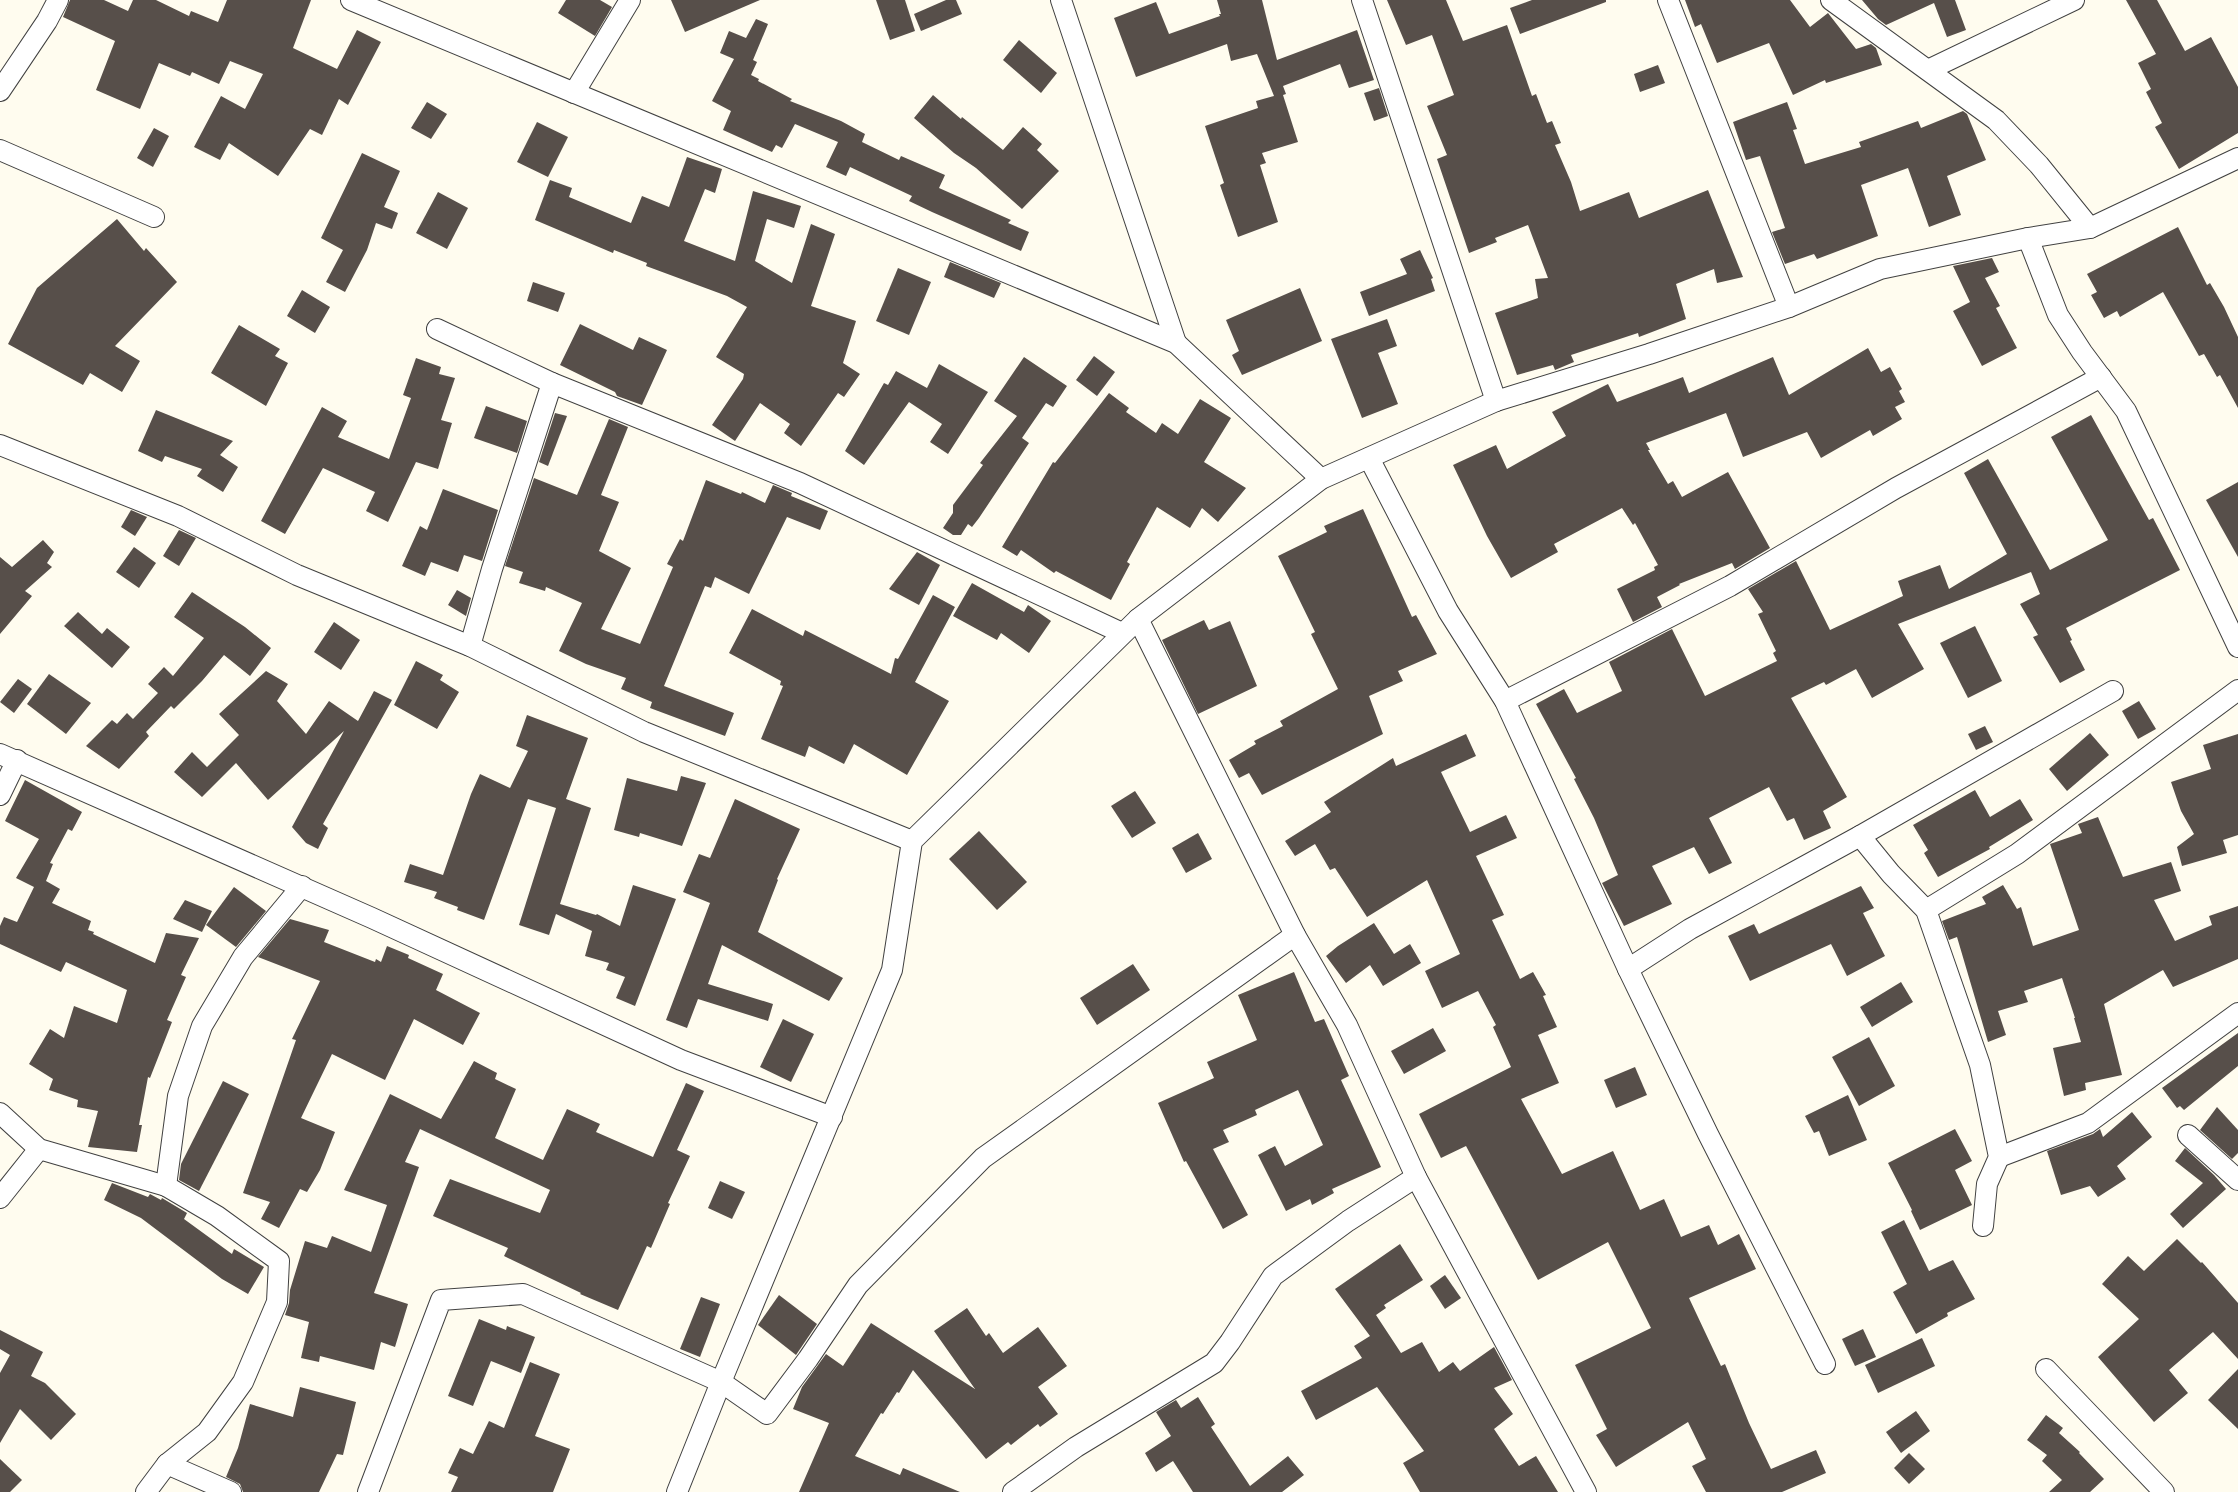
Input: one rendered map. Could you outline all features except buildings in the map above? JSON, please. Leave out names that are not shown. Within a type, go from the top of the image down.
[{"type":"street","points":[[0,91],[47,21],[58,0]]},
{"type":"street","points":[[351,0],[1176,343],[1321,479]]},
{"type":"street","points":[[573,93],[630,0]]},
{"type":"street","points":[[1061,0],[1176,343]]},
{"type":"street","points":[[1362,0],[1496,401]]},
{"type":"street","points":[[1668,0],[1789,307]]},
{"type":"street","points":[[1831,0],[1996,120],[2039,165],[2090,228]]},
{"type":"street","points":[[1928,70],[2074,0]]},
{"type":"street","points":[[0,150],[154,218]]},
{"type":"street","points":[[677,1492],[892,970],[912,841],[1138,619],[1321,479],[1496,401],[1649,354],[1789,307],[1880,269],[2028,238],[2090,228],[2238,158]]},
{"type":"street","points":[[2028,238],[2058,315],[2127,411],[2238,647]]},
{"type":"street","points":[[437,329],[552,384],[800,483],[1122,633]]},
{"type":"street","points":[[1505,701],[1730,586],[1896,488],[2101,377]]},
{"type":"street","points":[[470,646],[492,569],[552,384]]},
{"type":"street","points":[[0,445],[177,516],[297,575],[470,646],[644,732],[912,841]]},
{"type":"street","points":[[1369,458],[1448,611],[1505,701],[1628,969],[1708,1134],[1826,1364]]},
{"type":"street","points":[[1138,619],[1295,935],[1347,1025],[1416,1177],[1586,1492]]},
{"type":"street","points":[[1926,910],[2017,854],[2238,690]]},
{"type":"street","points":[[1628,969],[1690,929],[1860,836],[2113,691]]},
{"type":"street","points":[[0,795],[8,757],[302,886],[681,1060],[831,1117]]},
{"type":"street","points":[[1860,836],[1891,874],[1926,910],[1980,1065],[1999,1157],[1987,1184],[1983,1226]]},
{"type":"street","points":[[166,1186],[178,1096],[202,1026],[243,957],[302,886]]},
{"type":"street","points":[[368,1492],[441,1300],[523,1294],[721,1382],[767,1414],[858,1285],[983,1158],[1295,935]]},
{"type":"street","points":[[1999,1157],[2088,1123],[2238,1013]]},
{"type":"street","points":[[0,1113],[39,1149],[166,1186],[217,1216],[279,1261],[277,1302],[243,1382],[207,1432],[167,1464],[146,1492]]},
{"type":"street","points":[[2188,1135],[2238,1180]]},
{"type":"street","points":[[0,1198],[39,1149]]},
{"type":"street","points":[[1013,1492],[1076,1446],[1214,1363],[1273,1276],[1348,1221],[1416,1177]]},
{"type":"street","points":[[2046,1369],[2164,1492]]},
{"type":"street","points":[[167,1464],[231,1492]]}]
